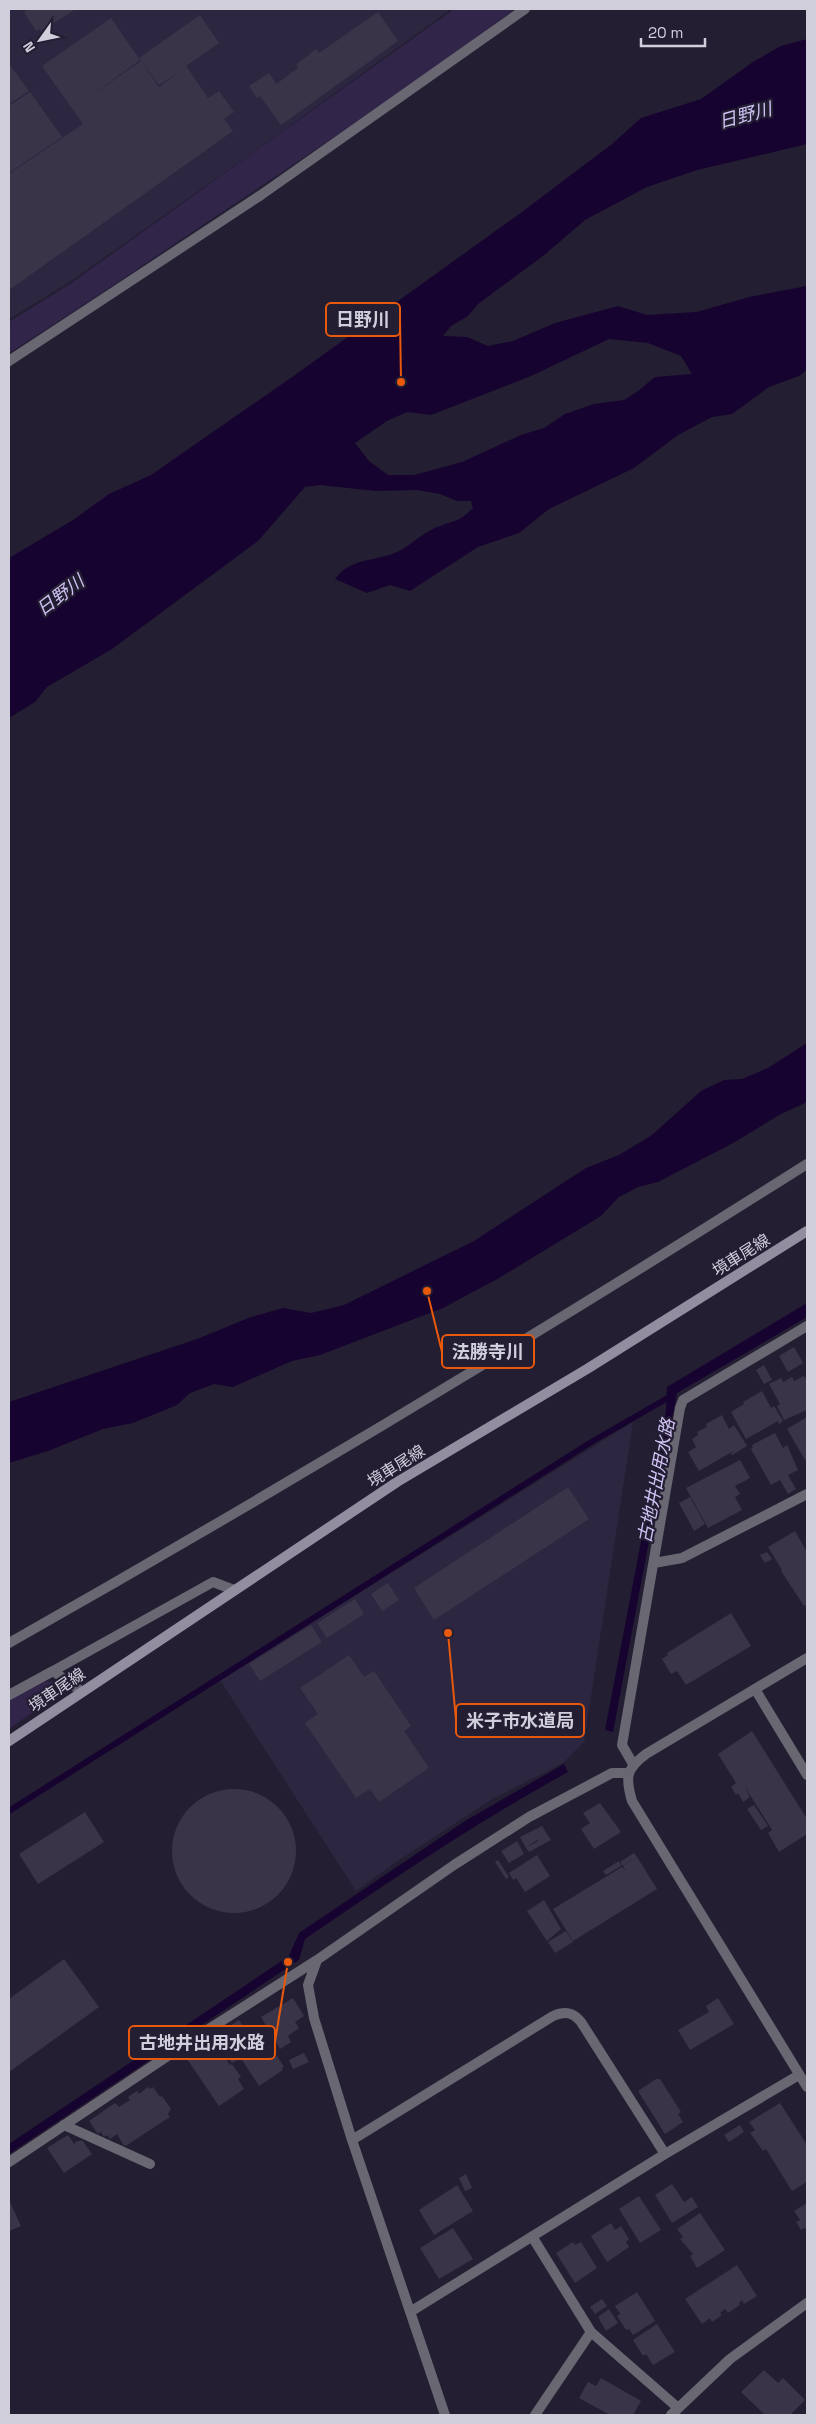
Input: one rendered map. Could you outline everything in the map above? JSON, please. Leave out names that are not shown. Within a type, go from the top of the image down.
[{"type":"main road","name":"境車尾線","points":[[9,1741],[81,1691],[397,1482],[587,1369],[807,1231]]},
{"type":"street","points":[[9,361],[261,195],[525,9]]},
{"type":"street","points":[[9,1643],[362,1440],[603,1294],[807,1164]]},
{"type":"street","points":[[807,1326],[683,1400],[680,1408],[622,1745],[630,1768],[628,1787],[632,1801],[807,2087]]},
{"type":"street","points":[[654,1562],[682,1558],[807,1494]]},
{"type":"street","points":[[9,1695],[212,1582],[234,1590]]},
{"type":"street","points":[[9,2162],[529,1817],[612,1773],[630,1768],[807,1658]]},
{"type":"street","points":[[54,1671],[81,1691]]},
{"type":"street","points":[[755,1689],[807,1775]]},
{"type":"street","points":[[316,1960],[308,1985],[314,2018],[352,2140],[445,2415]]},
{"type":"street","points":[[352,2140],[562,2012],[573,2014],[581,2022],[665,2154]]},
{"type":"street","points":[[410,2312],[533,2238],[665,2154],[800,2075]]},
{"type":"street","points":[[64,2125],[150,2164]]},
{"type":"street","points":[[533,2238],[591,2332],[674,2411],[730,2359],[807,2303]]},
{"type":"street","points":[[535,2415],[591,2332]]},
{"type":"shaded area","points":[[9,9],[451,9],[254,152],[68,283],[9,319]]},
{"type":"shaded area","points":[[454,9],[515,9],[435,67],[314,150],[9,353],[9,322],[70,284]]},
{"type":"shaded area","points":[[633,1422],[584,1742],[563,1763],[494,1798],[399,1860],[356,1891],[220,1680]]},
{"type":"shaded area","points":[[46,1681],[57,1683],[61,1692],[9,1729],[9,1700]]},
{"type":"water","name":"日野川","points":[[807,39],[807,144],[697,170],[647,187],[585,220],[543,256],[478,304],[468,316],[451,326],[443,336],[467,337],[488,346],[513,341],[555,323],[618,306],[647,315],[697,312],[749,297],[807,286],[807,370],[799,376],[769,387],[732,414],[712,417],[678,435],[634,468],[549,509],[519,533],[478,547],[410,591],[390,585],[367,593],[335,579],[341,572],[356,563],[397,552],[428,531],[459,519],[473,508],[471,501],[457,501],[440,494],[417,490],[376,491],[320,485],[305,487],[258,541],[112,649],[47,687],[35,702],[9,718],[9,558],[73,520],[109,494],[151,475],[295,375],[522,212],[612,144],[641,118],[701,99],[753,62],[781,46]],"holes":[[[609,339],[648,343],[681,356],[692,374],[655,377],[624,400],[594,404],[565,414],[544,428],[521,435],[462,462],[414,475],[388,475],[369,461],[355,443],[387,421],[407,412],[431,415],[531,376]]]},
{"type":"water","points":[[807,1043],[807,1102],[779,1115],[735,1142],[658,1182],[638,1187],[619,1197],[601,1216],[499,1278],[443,1308],[320,1355],[292,1361],[233,1387],[214,1384],[190,1393],[177,1405],[133,1423],[103,1429],[48,1451],[9,1463],[9,1402],[197,1339],[251,1317],[283,1308],[311,1313],[344,1305],[474,1241],[586,1168],[619,1155],[652,1135],[701,1091],[724,1080],[742,1079],[768,1068]]},
{"type":"water","points":[[807,1303],[807,1317],[677,1393],[613,1732],[605,1730],[666,1411],[667,1387]]},
{"type":"water","points":[[564,1764],[568,1772],[467,1831],[337,1917],[305,1939],[299,1960],[9,2154],[9,2144],[289,1956],[299,1933],[465,1821]]},
{"type":"building","points":[[28,9],[76,9],[41,31],[40,29],[36,31],[24,12]]},
{"type":"building","points":[[378,12],[398,41],[281,125],[260,96],[257,98],[249,86],[269,73],[276,84],[271,88],[298,68],[296,65],[316,49],[319,53]]},
{"type":"building","points":[[200,15],[219,43],[186,66],[208,98],[219,91],[234,112],[224,119],[233,131],[9,290],[9,174],[83,124],[42,66],[111,18],[140,60],[88,98],[141,61],[159,87],[181,71],[159,85],[139,58]]},
{"type":"building","points":[[9,66],[29,91],[9,104]]},
{"type":"building","points":[[30,92],[62,137],[9,173],[9,106]]},
{"type":"building","points":[[794,1347],[803,1363],[788,1372],[779,1356]]},
{"type":"building","points":[[764,1365],[772,1380],[764,1384],[756,1370]]},
{"type":"building","points":[[804,1376],[807,1381],[807,1410],[784,1420],[777,1406],[780,1404],[769,1384],[781,1378],[783,1382],[792,1377],[794,1381]]},
{"type":"building","points":[[762,1391],[771,1408],[774,1406],[783,1421],[779,1424],[778,1421],[746,1439],[731,1412],[744,1404],[743,1402]]},
{"type":"building","points":[[722,1415],[729,1429],[734,1425],[747,1446],[732,1455],[731,1453],[737,1449],[699,1471],[688,1452],[696,1447],[692,1439],[698,1435],[697,1432],[707,1427],[706,1424]]},
{"type":"building","points":[[807,1417],[807,1459],[805,1460],[787,1429]]},
{"type":"building","points":[[775,1433],[783,1448],[787,1445],[798,1470],[788,1475],[796,1489],[788,1494],[780,1480],[771,1485],[751,1449],[752,1445]]},
{"type":"building","points":[[740,1460],[750,1478],[735,1486],[740,1494],[735,1497],[742,1510],[708,1528],[686,1488]]},
{"type":"building","points":[[568,1487],[589,1519],[434,1620],[414,1588]]},
{"type":"building","points":[[690,1497],[705,1524],[694,1531],[679,1503]]},
{"type":"building","points":[[795,1531],[807,1552],[807,1604],[804,1606],[768,1547]]},
{"type":"building","points":[[767,1552],[772,1559],[765,1563],[760,1555]]},
{"type":"building","points":[[388,1583],[399,1600],[382,1611],[371,1594]]},
{"type":"building","points":[[355,1599],[364,1614],[327,1638],[317,1623]]},
{"type":"building","points":[[731,1613],[751,1646],[686,1685],[677,1671],[671,1674],[662,1659],[668,1655],[667,1653]]},
{"type":"building","points":[[311,1625],[322,1642],[260,1681],[249,1664]]},
{"type":"building","points":[[349,1655],[364,1677],[374,1671],[411,1726],[404,1731],[429,1768],[379,1802],[370,1789],[356,1798],[305,1723],[318,1714],[300,1688]]},
{"type":"building","points":[[752,1731],[807,1819],[807,1834],[779,1852],[768,1833],[772,1830],[745,1787],[750,1797],[743,1802],[738,1793],[736,1795],[731,1787],[736,1783],[718,1754]]},
{"type":"building","points":[[234,1789],[258,1794],[278,1807],[291,1827],[296,1851],[291,1875],[278,1895],[258,1908],[234,1913],[210,1908],[190,1895],[177,1875],[172,1851],[177,1827],[190,1807],[210,1794]]},
{"type":"building","points":[[600,1803],[621,1832],[594,1849],[581,1829],[590,1823],[583,1813]]},
{"type":"building","points":[[754,1805],[768,1826],[761,1830],[747,1809]]},
{"type":"building","points":[[85,1812],[104,1842],[38,1884],[19,1854]]},
{"type":"building","points":[[542,1826],[551,1840],[529,1852],[526,1848],[520,1837]]},
{"type":"building","points":[[517,1841],[524,1854],[509,1863],[501,1851]]},
{"type":"building","points":[[634,1853],[637,1857],[622,1866],[620,1862]]},
{"type":"building","points":[[537,1855],[550,1876],[525,1892],[516,1878],[513,1880],[509,1873]]},
{"type":"building","points":[[637,1857],[657,1889],[573,1941],[553,1909],[622,1867],[625,1870],[623,1866]]},
{"type":"building","points":[[498,1860],[509,1877],[506,1879],[495,1862]]},
{"type":"building","points":[[619,1861],[621,1866],[606,1875],[603,1871]]},
{"type":"building","points":[[544,1900],[561,1929],[547,1941],[527,1911]]},
{"type":"building","points":[[566,1931],[573,1942],[555,1953],[548,1942]]},
{"type":"building","points":[[64,1959],[99,2007],[9,2072],[9,1999]]},
{"type":"building","points":[[293,1998],[304,2016],[295,2022],[299,2028],[288,2036],[291,2042],[280,2049],[261,2017]]},
{"type":"building","points":[[718,1998],[734,2024],[690,2050],[678,2030],[709,2012],[706,2006]]},
{"type":"building","points":[[239,2020],[248,2034],[234,2043],[225,2029]]},
{"type":"building","points":[[257,2031],[274,2057],[277,2056],[284,2067],[282,2068],[283,2070],[259,2086],[233,2046]]},
{"type":"building","points":[[223,2036],[239,2059],[232,2063],[216,2041]]},
{"type":"building","points":[[208,2041],[219,2057],[223,2055],[230,2065],[232,2064],[241,2077],[238,2079],[244,2089],[219,2106],[185,2056]]},
{"type":"building","points":[[304,2053],[309,2062],[293,2069],[289,2060]]},
{"type":"building","points":[[656,2079],[660,2079],[681,2112],[678,2114],[683,2122],[665,2134],[638,2091]]},
{"type":"building","points":[[148,2087],[150,2089],[153,2087],[160,2097],[162,2096],[171,2109],[168,2114],[170,2117],[124,2146],[117,2134],[110,2139],[107,2135],[104,2137],[101,2132],[98,2134],[89,2121],[115,2103],[119,2107],[130,2100],[128,2097],[137,2091],[139,2094]]},
{"type":"building","points":[[780,2103],[807,2145],[807,2182],[792,2191],[766,2149],[763,2151],[750,2133],[755,2130],[749,2122]]},
{"type":"building","points":[[740,2125],[744,2132],[729,2142],[724,2135]]},
{"type":"building","points":[[68,2135],[75,2145],[75,2142],[82,2140],[92,2154],[64,2173],[47,2148]]},
{"type":"building","points":[[466,2174],[472,2188],[465,2191],[459,2178]]},
{"type":"building","points":[[672,2184],[684,2202],[692,2197],[698,2207],[672,2223],[655,2195]]},
{"type":"building","points":[[457,2185],[473,2211],[434,2235],[419,2210]]},
{"type":"building","points":[[639,2196],[661,2230],[640,2243],[619,2209]]},
{"type":"building","points":[[9,2200],[21,2226],[9,2231]]},
{"type":"building","points":[[807,2203],[807,2232],[805,2228],[801,2230],[796,2222],[800,2220],[794,2211]]},
{"type":"building","points":[[700,2213],[725,2250],[697,2268],[690,2256],[693,2254],[680,2239],[683,2237],[677,2229]]},
{"type":"building","points":[[611,2223],[615,2230],[621,2226],[629,2239],[626,2242],[629,2247],[607,2262],[591,2236]]},
{"type":"building","points":[[453,2228],[473,2259],[439,2279],[420,2248]]},
{"type":"building","points":[[573,2242],[575,2245],[581,2242],[597,2268],[575,2283],[556,2253]]},
{"type":"building","points":[[737,2265],[757,2296],[744,2304],[742,2300],[739,2303],[740,2305],[728,2313],[725,2309],[720,2313],[722,2315],[712,2322],[710,2318],[702,2324],[685,2299]]},
{"type":"building","points":[[637,2292],[655,2321],[633,2335],[629,2329],[626,2330],[617,2316],[620,2314],[615,2306]]},
{"type":"building","points":[[602,2299],[607,2306],[595,2314],[590,2307]]},
{"type":"building","points":[[609,2309],[618,2323],[606,2331],[598,2317]]},
{"type":"building","points":[[657,2324],[675,2352],[653,2365],[646,2354],[643,2356],[633,2340]]},
{"type":"building","points":[[764,2370],[778,2383],[783,2378],[805,2400],[790,2415],[765,2415],[741,2392]]},
{"type":"building","points":[[601,2378],[641,2401],[633,2415],[610,2415],[579,2398],[588,2382],[596,2386]]},
{"type":"waterway","points":[[9,1811],[593,1441],[673,1395]]},
{"type":"place","name":"日野川","points":[[401,382]]},
{"type":"place","name":"法勝寺川","points":[[427,1291]]},
{"type":"place","name":"米子市水道局","points":[[448,1633]]},
{"type":"place","name":"古地井出用水路","points":[[288,1962]]}]
